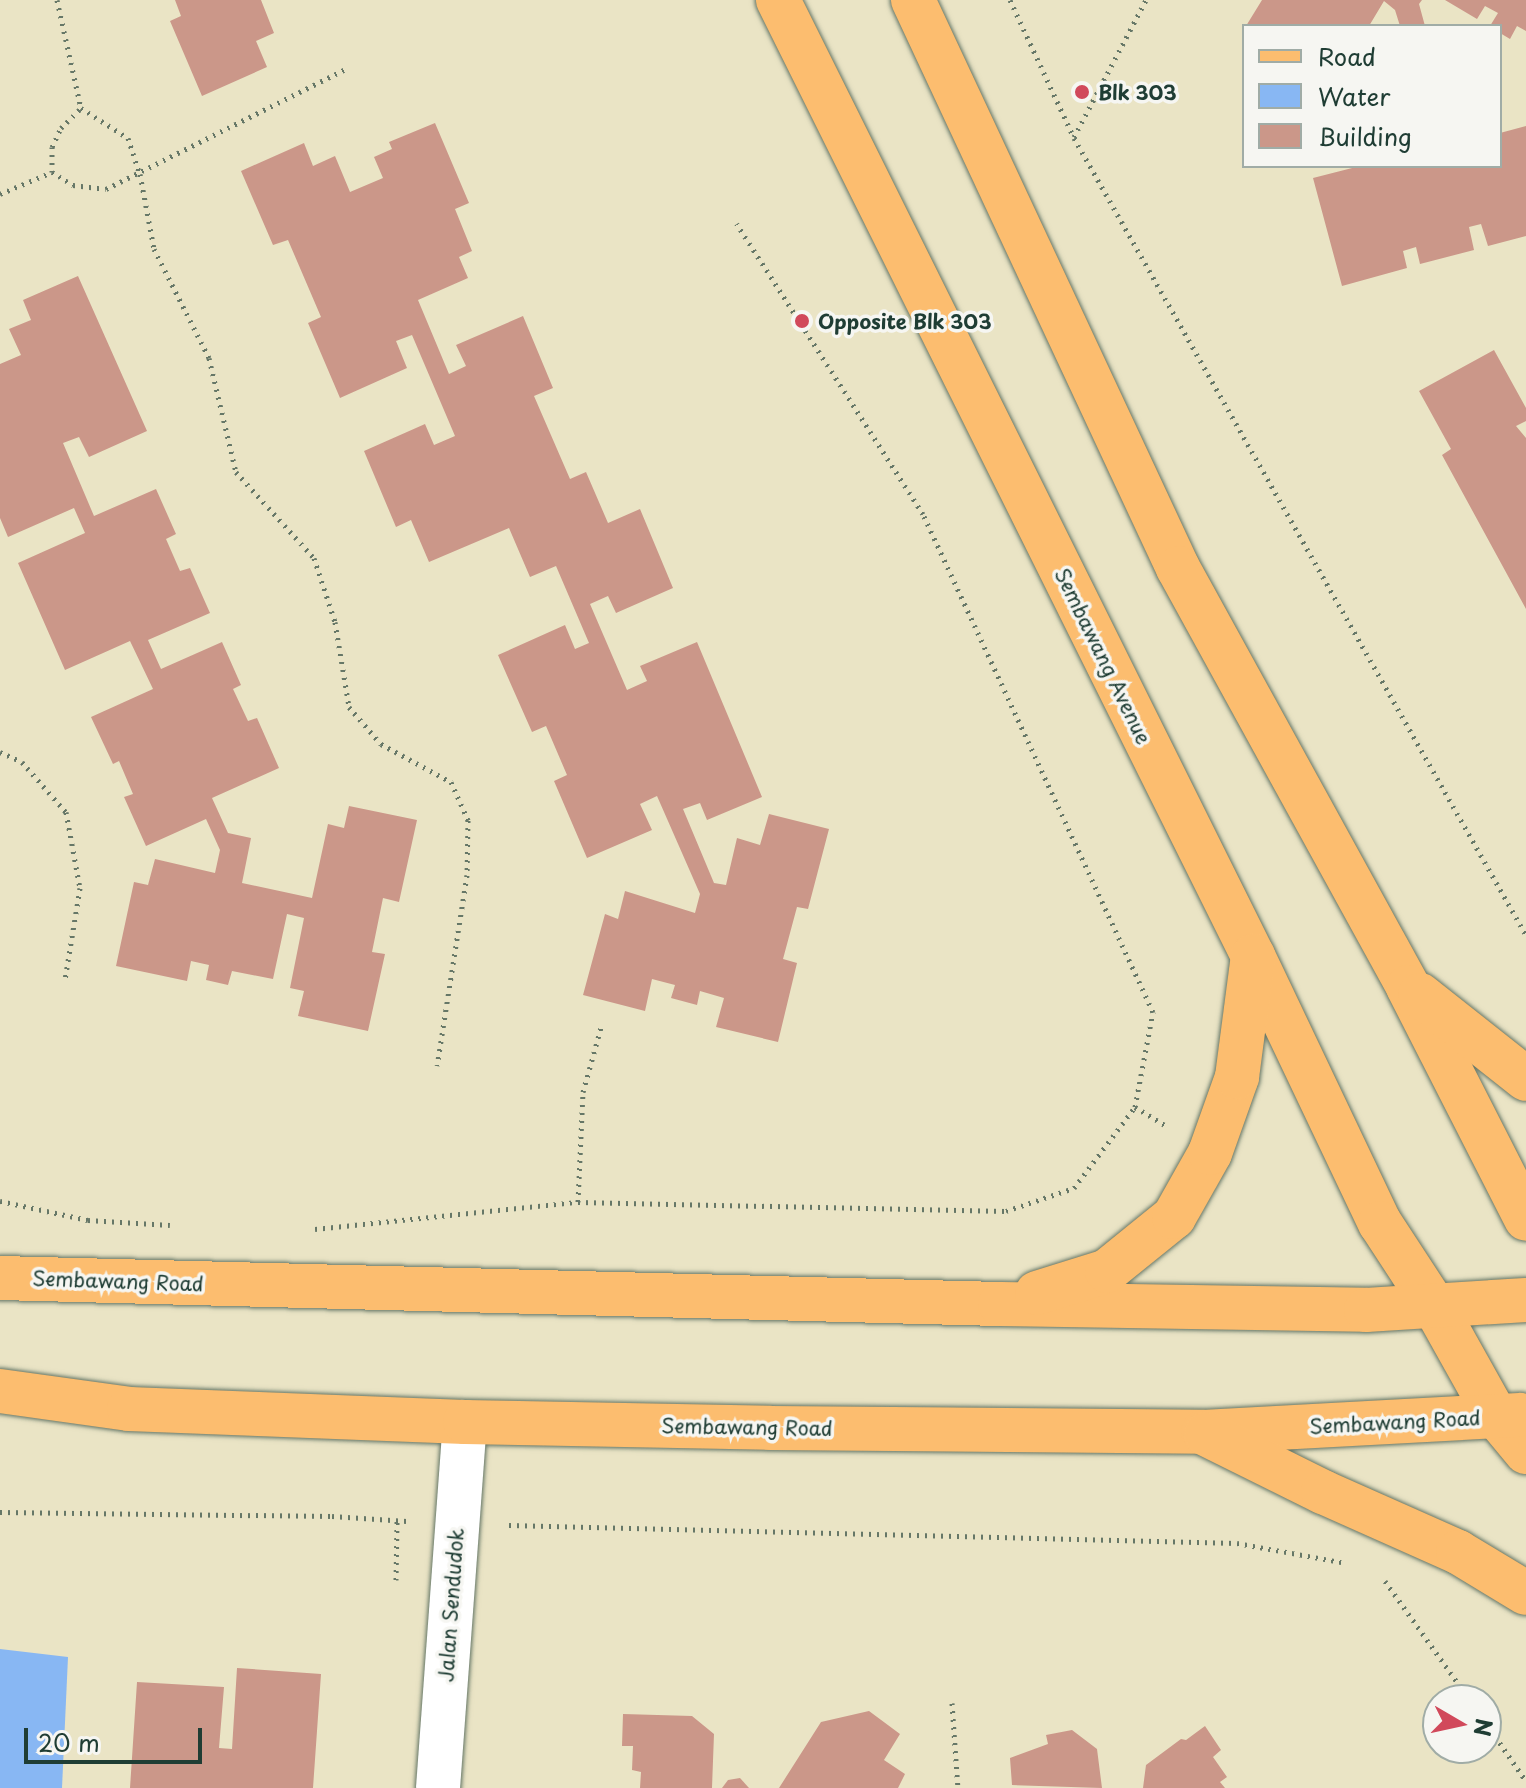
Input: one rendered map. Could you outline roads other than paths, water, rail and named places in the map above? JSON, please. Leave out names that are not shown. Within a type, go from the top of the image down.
[{"type":"main road","name":"Sembawang Avenue","points":[[778,0],[1253,956],[1380,1223],[1435,1307]]},
{"type":"main road","points":[[913,0],[1178,568],[1408,987],[1526,1219]]},
{"type":"main road","points":[[1000,1304],[1107,1271],[1174,1217],[1210,1153],[1237,1077],[1253,956]]},
{"type":"main road","points":[[1408,987],[1526,1079]]},
{"type":"main road","name":"Sembawang Road","points":[[0,1278],[1000,1304],[1366,1310],[1526,1300]]},
{"type":"main road","name":"Sembawang Road","points":[[1435,1307],[1511,1415],[1526,1452]]},
{"type":"main road","name":"Sembawang Road","points":[[0,1391],[129,1409],[465,1422],[1203,1432],[1511,1415]]},
{"type":"main road","points":[[1203,1432],[1323,1492],[1458,1552],[1526,1593]]},
{"type":"street","name":"Jalan Sendudok","points":[[438,1788],[465,1422]]},
{"type":"water","points":[[0,1649],[68,1657],[62,1788],[0,1788]]},
{"type":"place","name":"Blk 303","points":[[1082,92]]},
{"type":"place","name":"Opposite Blk 303","points":[[802,321]]}]
